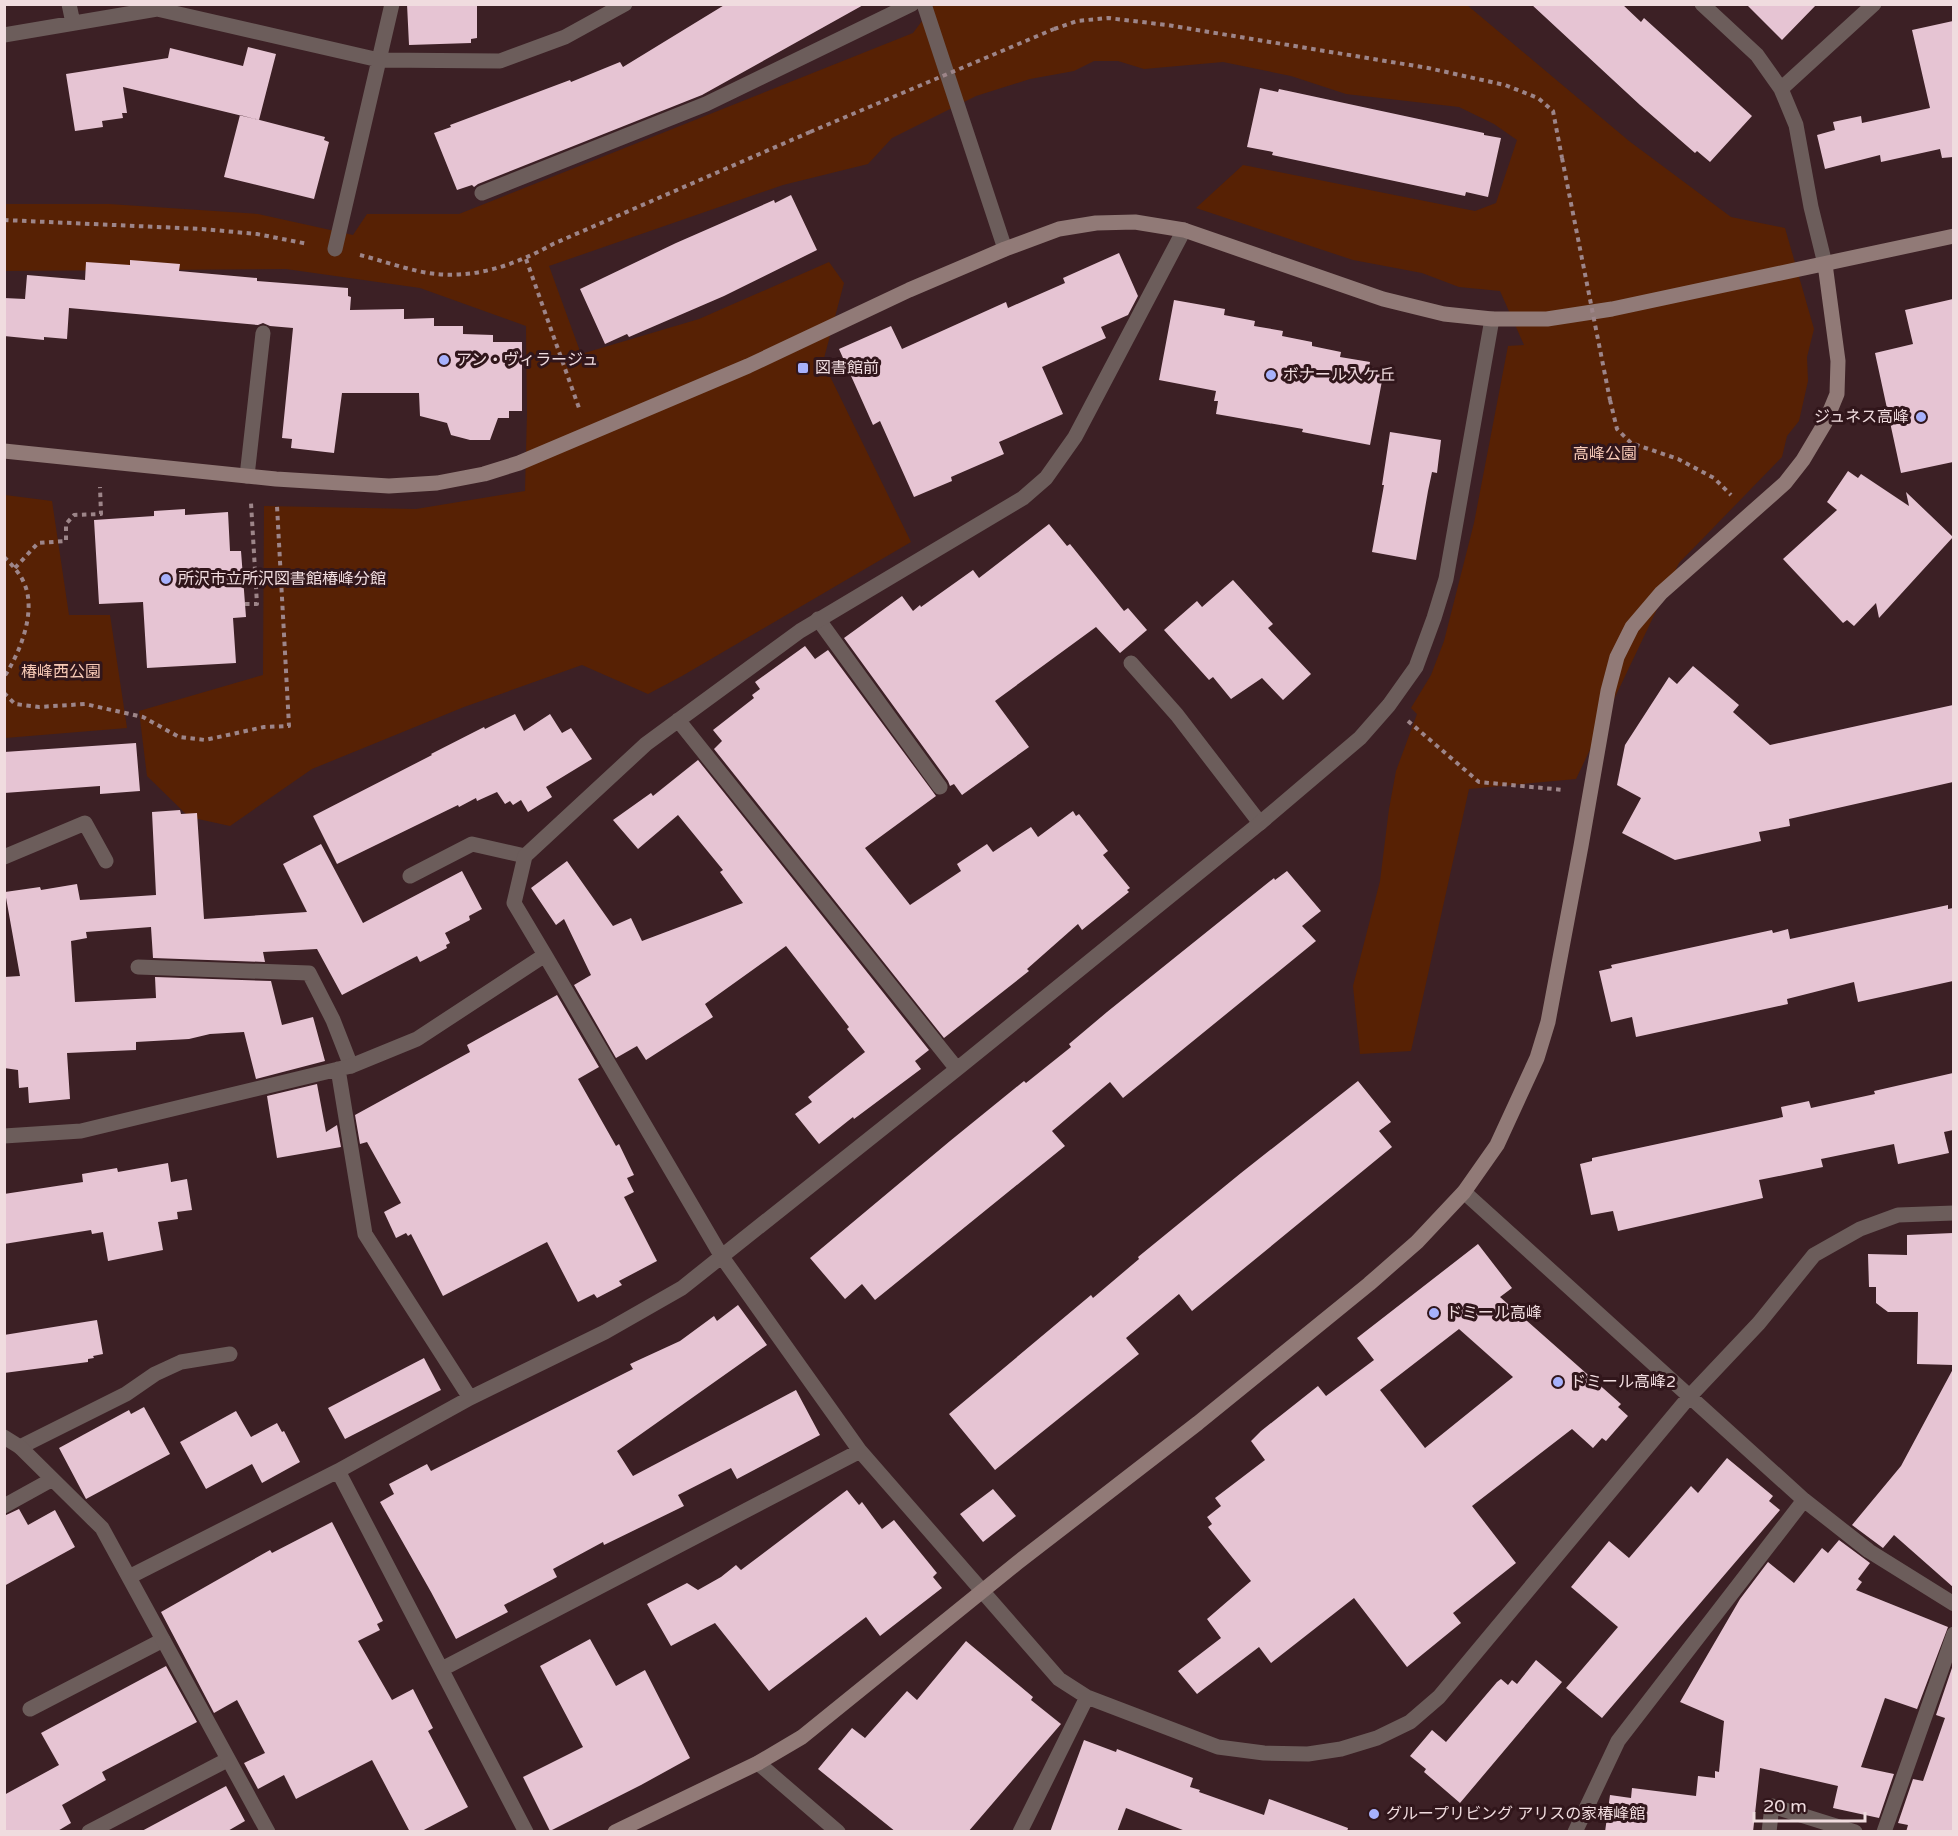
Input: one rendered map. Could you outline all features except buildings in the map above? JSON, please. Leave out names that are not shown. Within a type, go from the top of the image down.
[{"type":"street","points":[[69,4],[73,23]]},
{"type":"street","points":[[335,249],[392,4]]},
{"type":"street","points":[[4,35],[157,9],[379,60],[500,61],[565,38],[625,4]]},
{"type":"street","points":[[482,194],[706,104],[912,4]]},
{"type":"street","points":[[924,4],[1005,249]]},
{"type":"street","points":[[615,1832],[758,1763],[802,1737],[981,1592],[1198,1423],[1369,1284],[1417,1242],[1464,1192],[1497,1145],[1537,1058],[1548,1022],[1608,691],[1617,657],[1632,627],[1661,593],[1785,483],[1803,460],[1825,423],[1837,394],[1838,361],[1825,264],[1811,207],[1796,125],[1781,89],[1757,55],[1702,4]]},
{"type":"street","points":[[1781,89],[1874,4]]},
{"type":"street","points":[[4,451],[248,476],[389,486],[438,483],[484,474],[589,434],[748,366],[909,290],[1005,249],[1059,229],[1096,223],[1135,222],[1184,230],[1383,299],[1444,314],[1492,319],[1547,319],[1612,309],[1953,236]]},
{"type":"street","points":[[1184,230],[1075,437],[1046,478],[1023,498],[800,631],[646,744],[525,856],[514,903],[722,1257],[860,1451],[1059,1679],[1087,1697],[1218,1747],[1264,1753],[1308,1754],[1341,1749],[1377,1738],[1410,1722],[1439,1697],[1689,1397],[1760,1323],[1814,1255],[1860,1229],[1898,1215],[1953,1213]]},
{"type":"street","points":[[129,1577],[338,1471],[470,1398],[605,1332],[682,1288],[1260,823],[1359,738],[1389,705],[1416,667],[1434,618],[1446,579],[1492,319]]},
{"type":"street","points":[[248,476],[262,333]]},
{"type":"street","points":[[818,619],[940,787]]},
{"type":"street","points":[[1131,663],[1177,715],[1260,823]]},
{"type":"street","points":[[678,720],[957,1069]]},
{"type":"street","points":[[4,857],[85,823],[106,861]]},
{"type":"street","points":[[410,876],[472,844],[525,856]]},
{"type":"street","points":[[4,1136],[81,1131],[345,1067],[417,1039],[545,955]]},
{"type":"street","points":[[138,967],[309,973],[333,1020],[345,1067],[365,1234],[470,1398]]},
{"type":"street","points":[[1464,1192],[1804,1500],[1869,1551],[1953,1604]]},
{"type":"street","points":[[20,1447],[126,1394],[155,1374],[181,1362],[231,1354]]},
{"type":"street","points":[[4,1437],[20,1447],[102,1528],[268,1832]]},
{"type":"street","points":[[442,1669],[860,1451]]},
{"type":"street","points":[[338,1471],[526,1832]]},
{"type":"street","points":[[4,1506],[51,1480]]},
{"type":"street","points":[[1575,1832],[1618,1741],[1804,1500]]},
{"type":"street","points":[[1884,1832],[1953,1634]]},
{"type":"street","points":[[30,1709],[163,1640]]},
{"type":"street","points":[[1020,1832],[1087,1697]]},
{"type":"street","points":[[89,1832],[227,1760]]},
{"type":"street","points":[[758,1763],[838,1832]]},
{"type":"street","points":[[1769,1832],[1772,1806],[1855,1832]]},
{"type":"path","points":[[4,220],[257,234],[335,249],[436,274],[468,275],[526,259],[553,244],[810,132],[1077,21],[1108,18],[1155,23],[1428,68],[1505,85],[1538,98],[1553,111],[1617,429],[1631,443],[1678,459],[1714,478],[1750,515]]},
{"type":"path","points":[[526,259],[589,434]]},
{"type":"path","points":[[15,568],[38,543],[66,541],[66,524],[74,515],[101,514],[100,483]]},
{"type":"path","points":[[245,604],[257,604],[251,497]]},
{"type":"path","points":[[4,693],[15,704],[39,707],[85,704],[142,717],[179,737],[205,740],[264,728],[289,726],[276,499]]},
{"type":"path","points":[[4,557],[15,568],[25,585],[29,603],[22,644],[14,663],[4,677]]},
{"type":"path","points":[[256,582],[280,581]]},
{"type":"path","points":[[1389,705],[1479,782],[1590,793]]},
{"type":"green space","name":"高峰公園","points":[[934,5],[1467,5],[1629,141],[1731,217],[1785,228],[1814,329],[1807,357],[1808,381],[1799,421],[1787,436],[1782,457],[1679,563],[1576,779],[1469,789],[1411,1051],[1360,1054],[1353,986],[1380,881],[1396,771],[1417,714],[1411,708],[1431,675],[1444,641],[1474,523],[1508,346],[1524,345],[1500,291],[1459,287],[1422,273],[1353,260],[1196,208],[1243,165],[1475,211],[1496,203],[1517,140],[1494,124],[1459,107],[1346,94],[1291,76],[1223,62],[1144,69],[1118,61],[1094,61],[1074,71],[1030,79],[976,96],[892,138],[868,164],[783,185],[549,266],[581,354],[699,319],[829,262],[844,283],[823,362],[911,542],[648,694],[582,665],[464,707],[312,769],[230,826],[189,817],[147,776],[139,711],[263,675],[264,506],[416,509],[525,491],[526,326],[420,288],[286,269],[5,271],[4,204],[109,204],[258,214],[353,235],[367,214],[459,214],[913,33]]},
{"type":"green space","name":"椿峰西公園","points":[[5,495],[52,501],[69,615],[110,615],[127,728],[5,738]]},
{"type":"place","name":"アン・ヴィラージュ","points":[[444,360]]},
{"type":"place","name":"図書館前","points":[[803,368]]},
{"type":"place","name":"ボナール入ケ丘","points":[[1271,375]]},
{"type":"place","name":"ジュネス高峰","points":[[1921,417]]},
{"type":"place","name":"所沢市立所沢図書館椿峰分館","points":[[166,579]]},
{"type":"place","name":"ドミール高峰","points":[[1434,1313]]},
{"type":"place","name":"ドミール高峰2","points":[[1558,1382]]},
{"type":"place","name":"グループリビング アリスの家椿峰館","points":[[1374,1814]]}]
